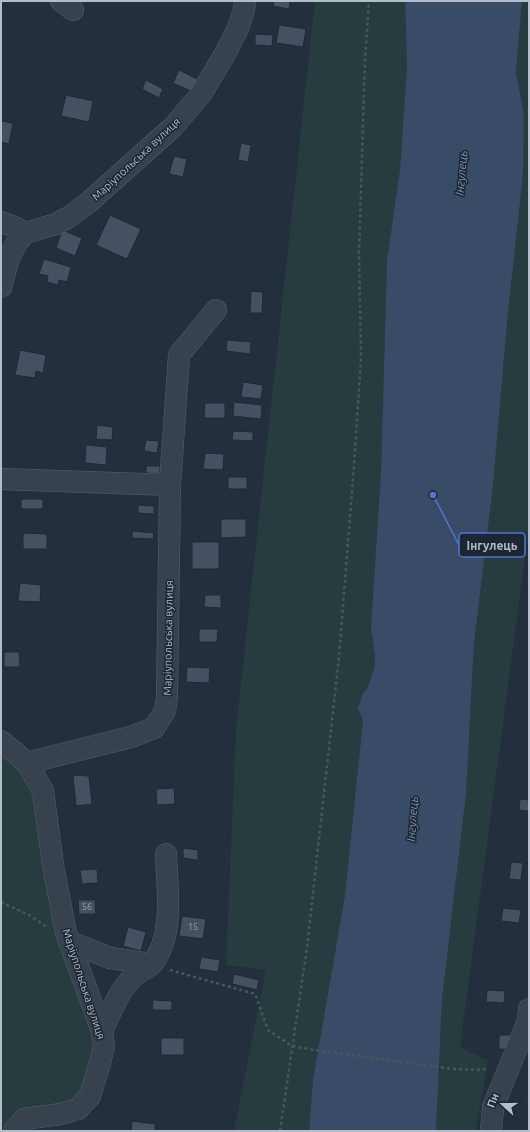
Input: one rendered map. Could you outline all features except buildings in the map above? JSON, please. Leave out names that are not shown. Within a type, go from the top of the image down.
[{"type":"street","name":"Маріупольська вулиця","points":[[25,233],[56,224],[70,217],[89,202],[173,127],[201,94],[226,54],[238,28],[244,10],[245,1]]},
{"type":"street","points":[[1,222],[17,228],[25,233],[16,244],[1,287]]},
{"type":"street","name":"Маріупольська вулиця","points":[[27,763],[130,737],[154,728],[165,711],[167,697],[170,484],[179,355],[216,310]]},
{"type":"street","points":[[1,479],[170,484]]},
{"type":"street","name":"Маріупольська вулиця","points":[[1,741],[27,763],[43,791],[53,865],[66,933],[102,1031],[104,1046],[90,1096],[78,1109],[61,1114],[24,1119],[14,1131]]},
{"type":"street","points":[[102,1031],[124,988],[137,974],[151,964],[163,942],[168,919],[166,854]]},
{"type":"street","points":[[70,942],[110,958],[151,964]]},
{"type":"street","points":[[491,1131],[493,1107],[528,1020],[529,1009]]},
{"type":"path","points":[[280,1131],[307,947],[339,657],[361,358],[359,254],[365,60],[369,1]]},
{"type":"path","points":[[1,902],[29,915],[70,942]]},
{"type":"path","points":[[151,964],[255,994],[268,1030],[292,1046],[453,1069],[477,1070],[494,1068],[512,1059]]},
{"type":"green space","points":[[315,1],[405,1],[407,66],[400,170],[387,260],[381,472],[371,627],[375,657],[374,669],[367,689],[363,693],[359,711],[363,720],[345,895],[313,1080],[309,1131],[234,1131],[266,970],[226,965],[236,729]]},
{"type":"green space","points":[[522,1],[529,1],[529,527],[460,1047],[488,1061],[476,1129],[474,1131],[436,1131],[442,1000],[466,794],[474,644],[493,485],[508,312],[523,175],[524,115],[516,72]]},
{"type":"green space","points":[[1,741],[27,763],[53,865],[102,1031],[90,1096],[14,1131],[1,1126]]},
{"type":"water","points":[[405,1],[522,1],[516,72],[524,115],[523,175],[508,312],[493,485],[474,644],[466,794],[442,1000],[436,1131],[309,1131],[313,1080],[345,895],[363,720],[358,708],[374,669],[375,657],[371,627],[381,472],[387,260],[400,170],[407,66]]},
{"type":"place","name":"Інгулець","points":[[433,495]]}]
